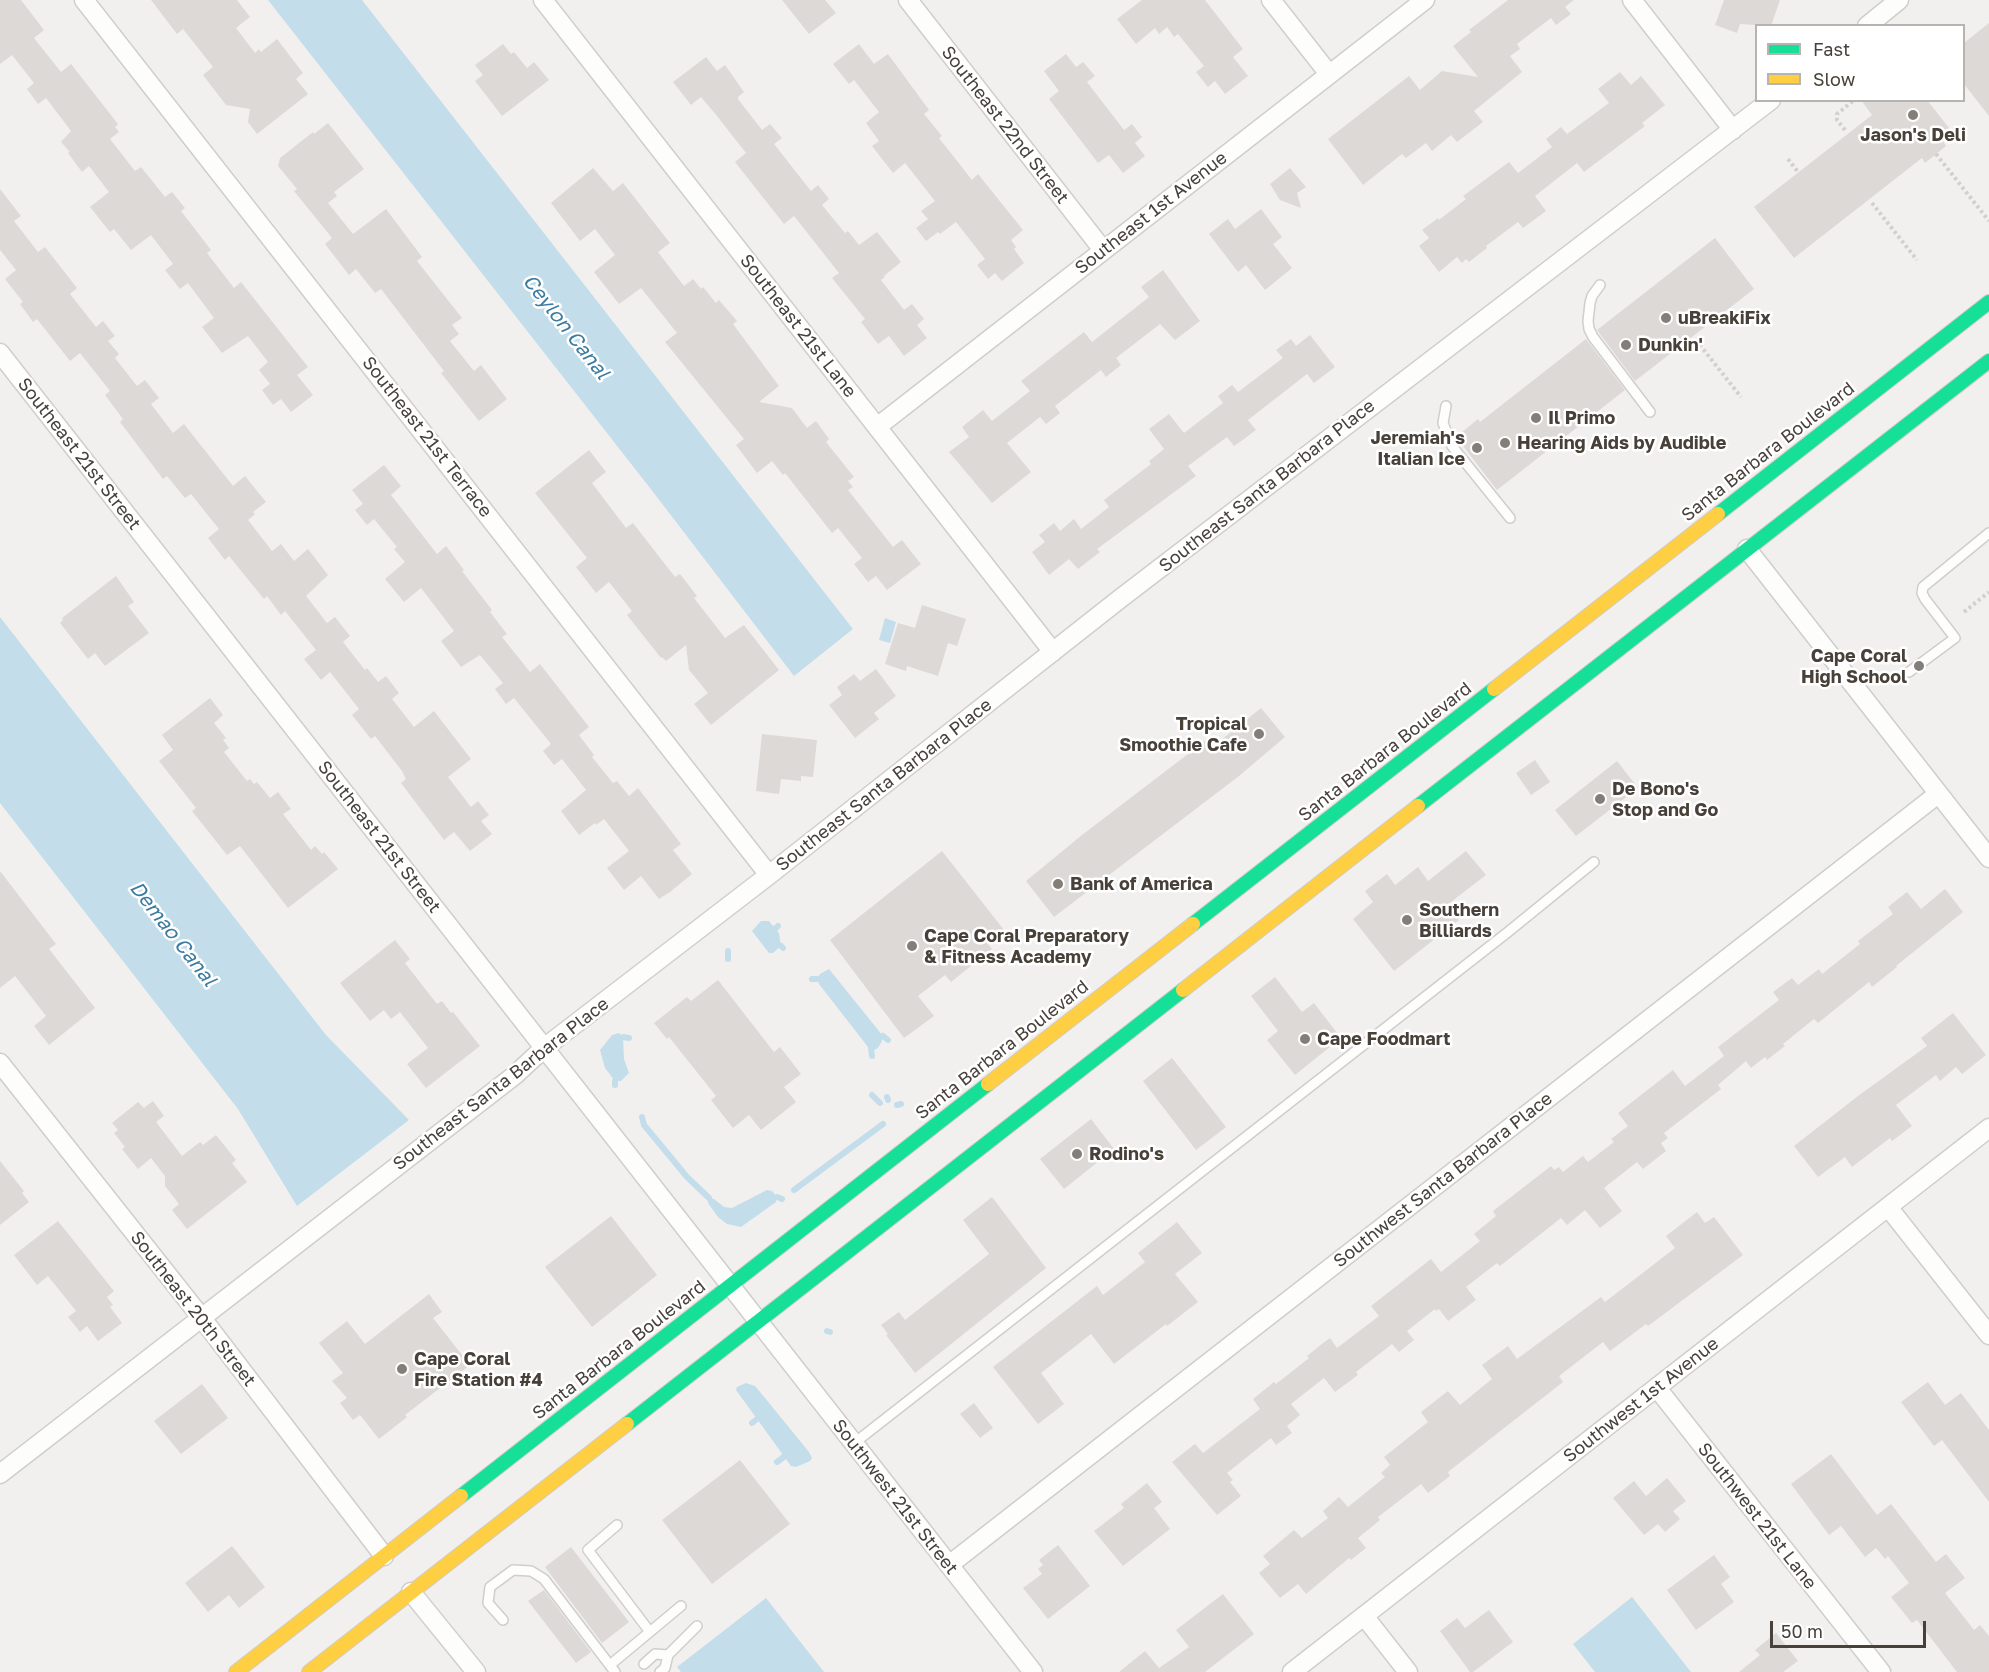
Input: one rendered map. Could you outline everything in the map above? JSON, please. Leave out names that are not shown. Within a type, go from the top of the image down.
[{"type":"main road","name":"Santa Barbara Boulevard","points":[[236,1672],[1989,302]]},
{"type":"main road","points":[[309,1672],[1989,361]]},
{"type":"street","name":"Southeast 21st Terrace","points":[[84,0],[769,875]]},
{"type":"street","name":"Southeast 21st Lane","points":[[543,0],[1053,652]]},
{"type":"street","name":"Southeast 22nd Street","points":[[908,0],[1103,250]]},
{"type":"street","points":[[1270,0],[1329,74]]},
{"type":"street","name":"Southeast 1st Avenue","points":[[877,427],[1425,0]]},
{"type":"street","points":[[1632,0],[1733,130]]},
{"type":"street","points":[[1869,24],[1899,0]]},
{"type":"street","name":"Southeast Santa Barbara Place","points":[[0,1474],[515,1075],[544,1048],[1053,652],[1768,102]]},
{"type":"street","name":"Southeast 21st Street","points":[[0,352],[757,1321]]},
{"type":"street","points":[[1747,549],[1938,794],[1987,853]]},
{"type":"street","name":"Southwest Santa Barbara Place","points":[[949,1565],[1938,794]]},
{"type":"street","name":"Southeast 20th Street","points":[[0,1063],[201,1317],[384,1556]]},
{"type":"street","name":"Southwest 1st Avenue","points":[[1292,1672],[1989,1128]]},
{"type":"street","points":[[1888,1207],[1989,1335]]},
{"type":"street","name":"Southwest 21st Street","points":[[757,1321],[1033,1672]]},
{"type":"street","name":"Southwest 21st Lane","points":[[1657,1388],[1881,1672]]},
{"type":"street","points":[[411,1592],[476,1672]]},
{"type":"street","points":[[1364,1616],[1408,1672]]},
{"type":"lane","points":[[1600,285],[1590,303],[1589,329],[1650,412]]},
{"type":"lane","points":[[1446,406],[1443,423],[1452,446],[1510,518]]},
{"type":"lane","points":[[1909,672],[1955,638],[1925,599],[1922,593],[1923,587],[1989,533]]},
{"type":"lane","points":[[853,1444],[1508,932],[1594,862]]},
{"type":"lane","points":[[617,1526],[588,1550],[650,1632]]},
{"type":"lane","points":[[588,1569],[595,1560]]},
{"type":"lane","points":[[503,1620],[488,1603],[490,1587],[513,1570],[531,1571],[544,1579],[564,1598],[589,1630],[612,1669],[681,1606]]},
{"type":"lane","points":[[612,1599],[619,1591]]},
{"type":"lane","points":[[660,1672],[665,1668],[668,1655],[697,1626]]},
{"type":"lane","points":[[644,1664],[655,1654],[668,1655]]},
{"type":"path","points":[[1845,130],[1837,120],[1837,114],[1852,102]]},
{"type":"path","points":[[1936,154],[1989,221]]},
{"type":"path","points":[[1788,159],[1798,172]]},
{"type":"path","points":[[1872,203],[1917,260]]},
{"type":"path","points":[[1696,340],[1741,397]]},
{"type":"path","points":[[1964,612],[1989,592]]},
{"type":"water","name":"Ceylon Canal","points":[[268,0],[362,0],[853,629],[794,676],[650,488]]},
{"type":"water","name":"Demao Canal","points":[[0,617],[326,1035],[409,1120],[297,1206],[238,1109],[0,803]]},
{"type":"water","points":[[885,618],[896,622],[890,643],[879,640]]},
{"type":"water","points":[[761,921],[769,921],[779,933],[781,946],[773,953],[769,953],[752,931]]},
{"type":"water","points":[[829,969],[883,1036],[878,1048],[874,1050],[868,1047],[819,984],[817,979],[820,974]]},
{"type":"water","points":[[619,1033],[623,1037],[624,1059],[629,1073],[621,1081],[615,1081],[605,1068],[600,1050],[612,1035]]},
{"type":"water","points":[[767,1190],[772,1191],[777,1197],[776,1202],[741,1227],[727,1224],[718,1217],[708,1203],[709,1198],[714,1199],[724,1207],[732,1208]]},
{"type":"water","points":[[746,1383],[755,1386],[765,1398],[809,1452],[812,1458],[810,1461],[796,1467],[791,1466],[736,1390],[737,1387]]},
{"type":"water","points":[[1632,1597],[1691,1672],[1595,1672],[1573,1644]]},
{"type":"water","points":[[766,1598],[824,1672],[681,1672],[677,1667]]},
{"type":"building","points":[[0,0],[21,0],[44,30],[34,38],[61,72],[71,64],[118,124],[115,127],[119,132],[110,139],[135,171],[141,167],[165,197],[172,192],[185,208],[181,211],[211,250],[207,253],[234,288],[241,282],[308,367],[297,375],[313,395],[291,412],[281,399],[273,405],[262,390],[270,384],[259,370],[268,362],[248,336],[222,353],[202,327],[214,318],[188,283],[180,289],[165,270],[173,264],[151,235],[131,250],[114,229],[110,232],[90,207],[109,192],[89,166],[82,172],[61,142],[71,131],[46,98],[38,104],[27,89],[34,83],[12,55],[0,64]]},
{"type":"building","points":[[151,0],[237,0],[250,17],[236,28],[255,53],[259,49],[261,52],[277,39],[303,73],[296,79],[308,94],[257,134],[248,122],[250,109],[226,105],[203,75],[213,67],[183,29],[177,34]]},
{"type":"building","points":[[782,0],[825,0],[836,13],[809,34]]},
{"type":"building","points":[[1142,0],[1205,0],[1243,49],[1233,57],[1248,76],[1225,94],[1215,81],[1208,87],[1196,72],[1204,66],[1178,34],[1174,37],[1167,27],[1159,34],[1155,28],[1136,44],[1117,19]]},
{"type":"building","points":[[1508,0],[1574,0],[1565,7],[1571,14],[1556,25],[1551,18],[1517,44],[1520,49],[1510,56],[1522,72],[1474,111],[1483,122],[1457,142],[1451,135],[1432,151],[1426,143],[1406,158],[1402,154],[1363,185],[1328,139],[1409,76],[1420,90],[1442,71],[1478,77],[1453,46],[1471,32],[1469,30]]},
{"type":"building","points":[[1724,0],[1780,0],[1772,24],[1740,24],[1737,33],[1715,25]]},
{"type":"building","points":[[1989,23],[1989,116],[1965,85],[1965,42]]},
{"type":"building","points":[[503,44],[511,54],[514,52],[527,68],[534,62],[549,80],[502,116],[475,81],[483,75],[475,65]]},
{"type":"building","points":[[859,44],[874,64],[888,54],[929,110],[924,114],[942,136],[939,138],[972,180],[978,174],[1023,230],[1011,240],[1016,247],[1014,249],[1024,263],[1002,281],[995,273],[988,279],[977,265],[985,259],[956,222],[926,241],[916,228],[928,219],[921,211],[935,201],[905,163],[893,173],[872,146],[879,141],[866,123],[879,112],[854,80],[849,84],[833,64]]},
{"type":"building","points":[[1066,54],[1076,67],[1083,62],[1095,76],[1087,82],[1124,130],[1132,124],[1142,137],[1135,143],[1145,156],[1123,173],[1109,155],[1098,163],[1049,99],[1059,91],[1044,71]]},
{"type":"building","points":[[706,57],[717,71],[725,65],[744,92],[738,99],[762,130],[770,124],[782,138],[774,144],[811,191],[818,185],[829,199],[822,205],[845,233],[848,231],[859,245],[877,232],[901,262],[881,280],[904,310],[912,304],[924,319],[917,325],[927,338],[904,356],[889,336],[878,344],[861,322],[865,319],[832,278],[839,273],[794,216],[784,224],[735,162],[746,153],[701,97],[691,105],[673,82]]},
{"type":"building","points":[[1620,72],[1631,85],[1641,76],[1665,105],[1642,123],[1645,126],[1584,172],[1577,163],[1535,196],[1546,211],[1523,228],[1518,222],[1469,262],[1466,259],[1462,263],[1457,257],[1439,272],[1419,246],[1429,238],[1422,230],[1466,199],[1463,196],[1509,162],[1518,173],[1552,147],[1546,139],[1561,127],[1567,134],[1609,103],[1598,89]]},
{"type":"building","points":[[1862,102],[1929,102],[1953,133],[1943,141],[1946,146],[1925,163],[1922,158],[1794,258],[1754,207],[1872,115]]},
{"type":"building","points":[[328,123],[364,169],[334,192],[337,196],[328,203],[353,234],[386,209],[422,257],[417,261],[462,318],[452,325],[459,334],[450,341],[474,371],[481,365],[507,399],[479,421],[441,373],[444,371],[381,289],[375,293],[356,269],[349,275],[325,244],[332,238],[294,191],[297,189],[278,166],[280,158]]},
{"type":"building","points":[[593,168],[613,191],[623,183],[670,243],[658,252],[684,286],[693,279],[716,303],[719,300],[737,321],[733,324],[779,386],[759,402],[792,408],[807,428],[816,421],[829,439],[826,442],[854,477],[848,481],[853,487],[848,490],[893,547],[902,540],[921,564],[887,590],[876,576],[868,582],[854,564],[862,558],[838,528],[832,533],[785,473],[783,475],[772,461],[757,473],[736,445],[744,439],[665,342],[677,333],[641,288],[619,304],[594,272],[615,255],[595,229],[580,241],[551,203]]},
{"type":"building","points":[[1290,168],[1306,187],[1297,193],[1301,208],[1280,200],[1270,184]]},
{"type":"building","points":[[0,189],[21,216],[14,221],[38,252],[45,247],[77,288],[70,294],[96,327],[103,321],[115,336],[108,341],[119,354],[115,358],[137,386],[145,380],[159,398],[151,404],[173,433],[184,424],[233,486],[245,476],[266,502],[253,512],[255,514],[248,520],[272,551],[281,544],[294,561],[308,549],[328,575],[306,596],[327,623],[335,617],[350,636],[343,642],[365,670],[367,668],[378,682],[386,676],[399,693],[392,699],[414,727],[434,711],[471,759],[448,777],[471,807],[478,801],[489,815],[481,821],[492,834],[470,851],[454,832],[444,840],[401,783],[406,779],[402,771],[375,736],[371,739],[352,715],[359,709],[330,672],[321,680],[304,659],[316,650],[285,611],[281,615],[267,596],[264,599],[229,556],[225,560],[208,538],[219,529],[191,494],[185,498],[167,476],[163,479],[120,422],[123,419],[105,395],[110,391],[80,353],[70,361],[37,319],[33,322],[20,304],[23,302],[5,279],[16,270],[0,250]]},
{"type":"building","points":[[1261,209],[1282,237],[1273,244],[1292,268],[1265,290],[1246,265],[1238,272],[1209,234],[1228,219],[1235,229]]},
{"type":"building","points":[[1715,238],[1754,289],[1635,381],[1597,330]]},
{"type":"building","points":[[1163,270],[1200,321],[1175,340],[1160,324],[1116,358],[1121,365],[1106,377],[1101,370],[1055,406],[1060,413],[1046,424],[1040,417],[1007,443],[1031,472],[992,503],[949,452],[969,437],[962,427],[983,410],[992,421],[1030,391],[1021,381],[1084,332],[1092,342],[1149,297],[1141,287]]},
{"type":"building","points":[[1310,335],[1335,367],[1314,383],[1307,374],[1248,420],[1256,430],[1234,446],[1227,437],[1188,466],[1196,476],[1097,549],[1100,552],[1078,569],[1069,559],[1049,575],[1032,552],[1045,542],[1039,535],[1054,523],[1060,531],[1074,519],[1081,529],[1109,507],[1104,500],[1151,464],[1149,461],[1164,449],[1149,429],[1169,414],[1184,433],[1223,403],[1218,396],[1232,385],[1238,392],[1283,358],[1276,350],[1291,339],[1296,346]]},
{"type":"building","points":[[1586,339],[1625,390],[1497,490],[1456,437],[1478,419],[1480,422]]},
{"type":"building","points":[[589,450],[606,472],[592,483],[626,528],[633,523],[675,577],[680,574],[697,596],[694,598],[725,638],[744,625],[779,670],[711,725],[694,704],[708,693],[689,670],[686,645],[666,661],[661,658],[627,615],[632,611],[609,582],[596,593],[576,567],[587,558],[535,493]]},
{"type":"building","points":[[384,465],[401,486],[391,495],[437,554],[446,546],[507,634],[502,637],[530,672],[540,664],[589,727],[579,735],[594,755],[592,757],[613,783],[617,781],[629,796],[638,788],[681,844],[673,850],[692,874],[670,892],[659,899],[641,876],[624,890],[607,868],[629,851],[604,819],[579,835],[561,811],[586,790],[562,759],[554,765],[543,751],[551,744],[514,698],[506,704],[495,689],[503,683],[480,655],[461,667],[441,641],[454,631],[421,588],[404,602],[385,579],[405,562],[394,549],[397,547],[374,519],[367,525],[355,510],[363,504],[352,490]]},
{"type":"building","points":[[116,576],[134,602],[128,606],[149,633],[105,666],[95,653],[88,659],[60,623],[62,618]]},
{"type":"building","points":[[922,605],[966,619],[957,646],[948,643],[938,676],[907,666],[906,671],[885,664],[898,623],[915,628]]},
{"type":"building","points":[[876,669],[896,696],[874,713],[879,719],[855,738],[829,705],[842,695],[837,687],[854,674],[860,681]]},
{"type":"building","points":[[210,698],[223,715],[214,723],[226,738],[223,740],[229,748],[224,752],[247,781],[250,779],[254,784],[257,782],[270,798],[278,792],[291,809],[283,814],[311,850],[315,846],[322,854],[324,852],[338,869],[288,908],[240,846],[227,855],[192,811],[196,808],[159,761],[173,750],[162,735]]},
{"type":"building","points":[[1261,708],[1285,737],[1239,776],[1054,917],[1026,881],[1209,738],[1215,745]]},
{"type":"building","points":[[762,734],[817,740],[813,777],[801,776],[801,781],[781,779],[779,794],[756,791]]},
{"type":"building","points":[[1535,760],[1550,782],[1531,795],[1516,773]]},
{"type":"building","points":[[1617,761],[1638,788],[1576,836],[1555,810]]},
{"type":"building","name":"Cape Coral Preparatory & Fitness Academy","points":[[942,851],[1004,930],[987,943],[992,949],[951,982],[945,975],[918,996],[934,1016],[904,1038],[830,940]]},
{"type":"building","points":[[1466,851],[1486,875],[1447,905],[1459,920],[1394,971],[1353,919],[1373,902],[1365,891],[1387,874],[1395,885],[1418,867],[1428,881]]},
{"type":"building","points":[[0,871],[56,944],[49,949],[95,1008],[49,1045],[34,1026],[46,1016],[15,976],[0,988]]},
{"type":"building","points":[[1945,889],[1963,912],[1872,987],[1869,982],[1818,1023],[1814,1019],[1767,1060],[1765,1057],[1751,1068],[1746,1061],[1718,1085],[1721,1089],[1664,1133],[1668,1138],[1661,1143],[1666,1151],[1643,1169],[1637,1162],[1604,1188],[1622,1211],[1600,1228],[1585,1210],[1567,1225],[1561,1218],[1500,1266],[1497,1263],[1466,1287],[1476,1300],[1448,1321],[1439,1309],[1436,1311],[1435,1309],[1407,1331],[1414,1340],[1399,1352],[1392,1344],[1356,1372],[1358,1375],[1335,1392],[1324,1378],[1291,1404],[1300,1415],[1287,1426],[1292,1433],[1276,1445],[1271,1438],[1227,1473],[1233,1480],[1230,1482],[1241,1496],[1217,1515],[1172,1462],[1195,1444],[1203,1453],[1260,1409],[1253,1399],[1309,1358],[1307,1356],[1323,1343],[1330,1338],[1337,1348],[1379,1316],[1371,1306],[1431,1259],[1441,1272],[1480,1241],[1474,1234],[1496,1216],[1493,1211],[1551,1166],[1554,1170],[1559,1167],[1563,1172],[1583,1156],[1588,1162],[1614,1142],[1611,1139],[1628,1126],[1618,1113],[1673,1070],[1685,1086],[1724,1056],[1718,1047],[1779,1000],[1773,992],[1792,978],[1798,985],[1819,969],[1822,974],[1860,944],[1858,941],[1893,914],[1888,907],[1907,892],[1921,909]]},
{"type":"building","points":[[395,940],[410,959],[405,963],[437,1004],[442,1001],[480,1046],[426,1088],[407,1064],[428,1048],[400,1012],[391,1019],[384,1010],[370,1021],[340,983]]},
{"type":"building","points":[[1275,977],[1302,1012],[1314,1003],[1341,1038],[1295,1075],[1267,1040],[1278,1031],[1251,996]]},
{"type":"building","points":[[718,980],[774,1052],[780,1047],[801,1074],[784,1087],[796,1102],[761,1130],[749,1115],[733,1128],[711,1100],[716,1096],[669,1037],[667,1039],[654,1023],[687,997],[691,1001]]},
{"type":"building","points":[[1953,1013],[1986,1055],[1962,1074],[1956,1067],[1940,1081],[1936,1075],[1896,1105],[1912,1126],[1892,1141],[1890,1138],[1852,1167],[1845,1157],[1818,1177],[1794,1146],[1927,1046],[1921,1038]]},
{"type":"building","points":[[1172,1058],[1226,1127],[1196,1150],[1143,1081]]},
{"type":"building","points":[[153,1101],[164,1116],[156,1122],[182,1156],[200,1142],[203,1145],[216,1135],[236,1160],[232,1163],[247,1182],[187,1229],[172,1210],[179,1204],[165,1186],[165,1176],[151,1158],[138,1169],[122,1149],[125,1147],[114,1133],[118,1130],[112,1123],[138,1102],[144,1108]]},
{"type":"building","points":[[1091,1119],[1114,1149],[1064,1189],[1040,1159]]},
{"type":"building","points":[[0,1161],[24,1191],[22,1193],[29,1202],[0,1225]]},
{"type":"building","points":[[992,1197],[1046,1268],[915,1373],[881,1325],[899,1312],[905,1320],[989,1254],[963,1220]]},
{"type":"building","points":[[1697,1212],[1705,1223],[1714,1217],[1743,1255],[1648,1326],[1646,1324],[1610,1351],[1603,1342],[1559,1376],[1563,1382],[1448,1472],[1450,1476],[1428,1493],[1421,1484],[1378,1517],[1380,1520],[1358,1538],[1366,1548],[1351,1560],[1349,1558],[1306,1594],[1298,1584],[1280,1598],[1259,1573],[1270,1564],[1263,1556],[1294,1530],[1302,1538],[1328,1518],[1323,1511],[1339,1497],[1348,1507],[1385,1477],[1381,1473],[1390,1465],[1384,1457],[1428,1422],[1421,1412],[1448,1391],[1460,1405],[1492,1379],[1482,1365],[1508,1346],[1517,1359],[1601,1297],[1605,1302],[1675,1248],[1666,1236]]},
{"type":"building","points":[[611,1216],[657,1275],[592,1327],[545,1267]]},
{"type":"building","points":[[58,1221],[114,1291],[107,1297],[113,1305],[110,1307],[122,1323],[98,1341],[87,1326],[80,1332],[68,1317],[76,1311],[48,1276],[37,1285],[14,1255]]},
{"type":"building","points":[[1177,1222],[1202,1253],[1175,1274],[1198,1302],[1114,1364],[1091,1334],[1041,1373],[1064,1404],[1038,1424],[993,1367],[1097,1286],[1103,1295],[1145,1262],[1138,1253]]},
{"type":"building","name":"Cape Coral Fire Station #4","points":[[429,1294],[442,1312],[433,1318],[470,1365],[405,1415],[407,1417],[379,1439],[360,1415],[353,1420],[340,1403],[347,1398],[332,1381],[343,1373],[319,1343],[347,1321],[365,1344]]},
{"type":"building","points":[[1928,1382],[1945,1405],[1961,1393],[1989,1430],[1989,1502],[1942,1440],[1934,1446],[1901,1402]]},
{"type":"building","points":[[202,1384],[228,1418],[181,1454],[154,1421]]},
{"type":"building","points":[[974,1403],[993,1428],[980,1438],[960,1414]]},
{"type":"building","points":[[1831,1454],[1877,1515],[1891,1504],[1936,1562],[1946,1554],[1965,1578],[1945,1593],[1974,1630],[1980,1625],[1989,1636],[1989,1672],[1957,1672],[1917,1620],[1912,1623],[1891,1597],[1909,1583],[1888,1556],[1885,1559],[1876,1548],[1865,1557],[1841,1526],[1829,1535],[1791,1484]]},
{"type":"building","points":[[740,1460],[790,1524],[712,1584],[662,1520]]},
{"type":"building","points":[[1667,1478],[1686,1501],[1673,1511],[1680,1519],[1665,1532],[1658,1524],[1644,1535],[1613,1498],[1634,1481],[1646,1496]]},
{"type":"building","points":[[1147,1483],[1162,1502],[1154,1508],[1170,1529],[1123,1566],[1094,1531],[1124,1508],[1121,1504]]},
{"type":"building","points":[[1058,1545],[1090,1586],[1048,1619],[1023,1588],[1042,1574],[1038,1569],[1043,1565],[1039,1560]]},
{"type":"building","points":[[232,1546],[265,1587],[239,1608],[229,1595],[208,1612],[185,1583]]},
{"type":"building","points":[[571,1547],[629,1622],[602,1643],[545,1567]]},
{"type":"building","points":[[1714,1555],[1730,1577],[1721,1584],[1734,1602],[1696,1630],[1667,1590]]},
{"type":"building","points":[[544,1590],[591,1652],[576,1663],[528,1601]]},
{"type":"building","points":[[1223,1594],[1254,1634],[1205,1672],[1119,1672],[1145,1651],[1159,1668],[1189,1647],[1176,1630]]},
{"type":"building","points":[[1489,1610],[1513,1642],[1470,1672],[1440,1631],[1457,1618],[1465,1628]]},
{"type":"building","points":[[1776,1633],[1798,1661],[1783,1672],[1739,1672],[1760,1655],[1755,1650]]},
{"type":"waterway","points":[[728,951],[728,959]]},
{"type":"waterway","points":[[812,979],[817,979]]},
{"type":"waterway","points":[[883,1036],[888,1040]]},
{"type":"waterway","points":[[623,1037],[629,1038]]},
{"type":"waterway","points":[[871,1048],[872,1056]]},
{"type":"waterway","points":[[872,1095],[880,1103]]},
{"type":"waterway","points":[[897,1105],[901,1104]]},
{"type":"waterway","points":[[642,1117],[644,1125],[687,1177],[709,1198]]},
{"type":"waterway","points":[[794,1190],[883,1124]]},
{"type":"waterway","points":[[777,1197],[782,1199]]},
{"type":"waterway","points":[[752,1423],[757,1419]]},
{"type":"waterway","points":[[777,1462],[785,1456]]},
{"type":"traffic: fast","points":[[1718,514],[1989,302]]},
{"type":"traffic: fast","points":[[1418,806],[1989,361]]},
{"type":"traffic: fast","points":[[1193,924],[1494,689]]},
{"type":"traffic: fast","points":[[627,1424],[1183,990]]},
{"type":"traffic: fast","points":[[461,1496],[988,1084]]},
{"type":"traffic: slow","points":[[1494,689],[1718,514]]},
{"type":"traffic: slow","points":[[1183,990],[1418,806]]},
{"type":"traffic: slow","points":[[988,1084],[1193,924]]},
{"type":"traffic: slow","points":[[309,1672],[627,1424]]},
{"type":"traffic: slow","points":[[236,1672],[461,1496]]},
{"type":"place","name":"Jason's Deli","points":[[1913,115]]},
{"type":"place","name":"uBreakiFix","points":[[1666,318]]},
{"type":"place","name":"Dunkin'","points":[[1626,345]]},
{"type":"place","name":"Il Primo","points":[[1536,418]]},
{"type":"place","name":"Hearing Aids by Audible","points":[[1505,443]]},
{"type":"place","name":"Jeremiah's Italian Ice","points":[[1477,448]]},
{"type":"place","name":"Cape Coral High School","points":[[1919,666]]},
{"type":"place","name":"Tropical Smoothie Cafe","points":[[1259,734]]},
{"type":"place","name":"De Bono's Stop and Go","points":[[1600,799]]},
{"type":"place","name":"Bank of America","points":[[1058,884]]},
{"type":"place","name":"Southern Billiards","points":[[1407,920]]},
{"type":"place","name":"Cape Coral Preparatory & Fitness Academy","points":[[912,946]]},
{"type":"place","name":"Cape Foodmart","points":[[1305,1039]]},
{"type":"place","name":"Rodino's","points":[[1077,1154]]},
{"type":"place","name":"Cape Coral Fire Station #4","points":[[402,1369]]}]
